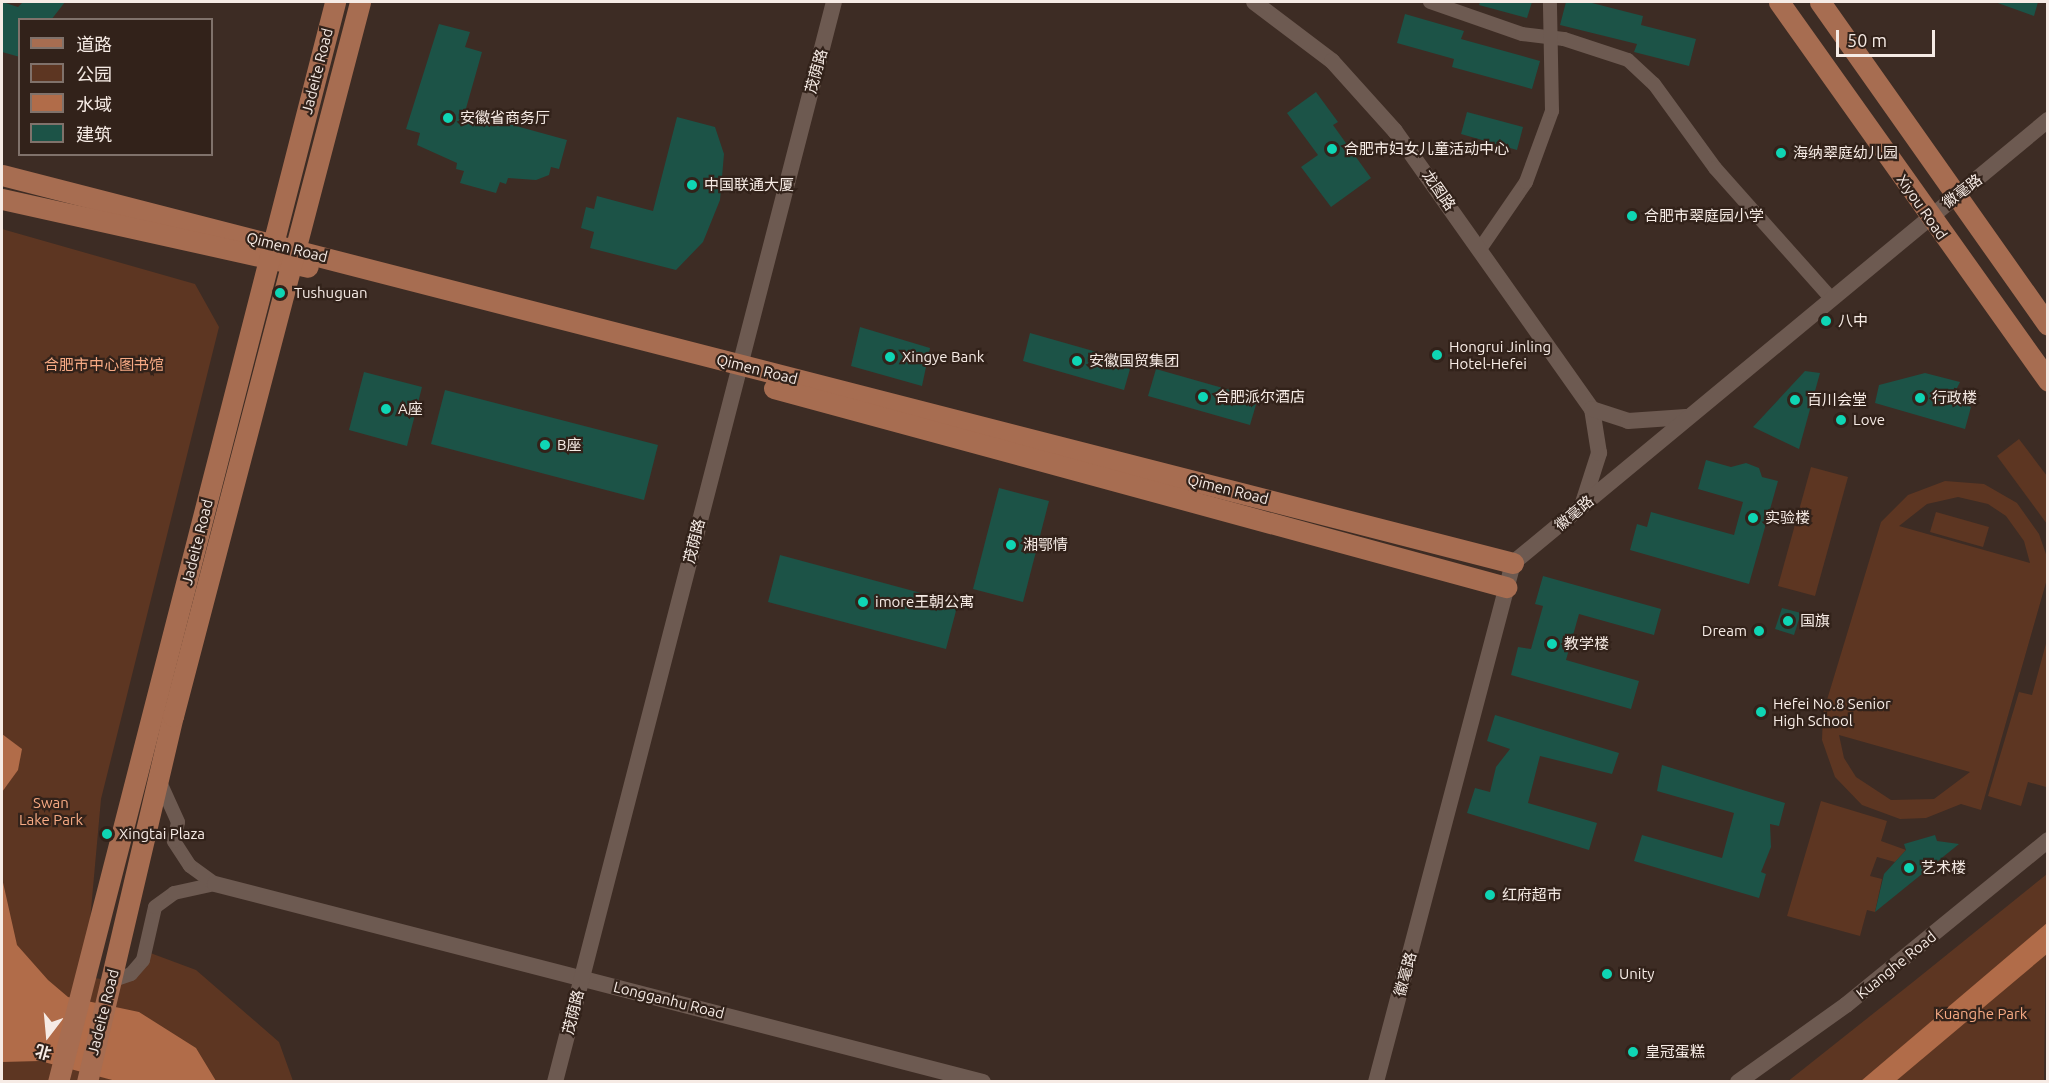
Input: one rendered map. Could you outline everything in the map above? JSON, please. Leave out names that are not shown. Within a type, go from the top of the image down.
[{"type":"main road","name":"Jadeite Road","points":[[58,1082],[335,2]]},
{"type":"main road","name":"Jadeite Road","points":[[87,1082],[158,779],[360,2]]},
{"type":"main road","name":"Xiyou Road","points":[[1779,2],[1928,216],[2048,381]]},
{"type":"main road","points":[[1820,2],[2048,325]]},
{"type":"main road","name":"Qimen Road","points":[[2,175],[293,256],[738,371],[1513,563]]},
{"type":"main road","name":"Qimen Road","points":[[2,199],[271,250]]},
{"type":"main road","name":"Qimen Road","points":[[738,371],[1506,587]]},
{"type":"street","name":"茂荫路","points":[[555,1082],[834,2]]},
{"type":"street","name":"龙图路","points":[[1254,2],[1332,61],[1429,175],[1592,409]]},
{"type":"street","points":[[1430,2],[1522,34],[1601,48],[1637,68],[1715,168],[1830,297]]},
{"type":"street","points":[[1480,249],[1526,182],[1540,150],[1552,111],[1554,40],[1550,2]]},
{"type":"street","name":"徽毫路","points":[[1376,1082],[1513,563],[1830,297],[2048,120]]},
{"type":"street","points":[[1581,508],[1599,453],[1592,409],[1628,421],[1686,417]]},
{"type":"street","points":[[142,755],[158,779],[178,822],[174,841],[190,866],[215,884]]},
{"type":"street","name":"Kuanghe Road","points":[[1738,1082],[1846,1005],[2048,840]]},
{"type":"street","points":[[111,981],[131,974],[143,960],[156,907],[174,893],[215,884]]},
{"type":"street","name":"Longganhu Road","points":[[215,884],[983,1082]]},
{"type":"green space","name":"合肥市中心图书馆","points":[[2,229],[195,284],[219,327],[101,799],[85,976],[111,981],[131,974],[145,951],[196,970],[279,1042],[293,1081],[2,1081]]},
{"type":"green space","points":[[2019,439],[2047,476],[2047,524],[1997,456]]},
{"type":"green space","points":[[1811,467],[1848,477],[1815,596],[1778,586]]},
{"type":"green space","points":[[1945,481],[1984,484],[2017,503],[2039,534],[2047,557],[2047,579],[1981,810],[1961,804],[1926,818],[1900,819],[1862,805],[1835,777],[1822,740],[1823,713],[1881,522],[1908,495]],"holes":[[[1958,497],[1988,504],[2006,516],[2024,541],[2030,563],[1899,526],[1927,504]],[[1839,735],[1970,772],[1934,799],[1891,800],[1856,777],[1844,758]]]},
{"type":"green space","points":[[1936,512],[1989,527],[1983,547],[1930,532]]},
{"type":"green space","points":[[2047,640],[2047,783],[2046,787],[2028,782],[2021,806],[1988,796],[2019,692],[2032,695]]},
{"type":"green space","points":[[1821,801],[1887,821],[1881,841],[1906,850],[1895,862],[1877,857],[1870,876],[1882,879],[1875,912],[1867,910],[1860,936],[1787,916]]},
{"type":"green space","name":"Kuanghe Park","points":[[2047,874],[2044,1081],[1787,1082],[1913,982]]},
{"type":"water","points":[[2,734],[22,749],[18,770],[2,792]]},
{"type":"water","points":[[2,878],[17,945],[48,980],[68,997],[139,1012],[196,1048],[216,1081],[116,1081],[40,1061],[2,1062]]},
{"type":"water","points":[[2047,923],[2047,954],[1896,1081],[1861,1081]]},
{"type":"building","points":[[2,2],[18,7],[23,2],[65,2],[53,18],[18,18],[18,56],[2,52]]},
{"type":"building","points":[[1480,2],[1532,2],[1527,18],[1479,5]]},
{"type":"building","points":[[1566,2],[1588,2],[1643,16],[1641,25],[1696,39],[1689,66],[1634,52],[1637,44],[1560,25]]},
{"type":"building","points":[[1995,2],[2038,2],[2034,16]]},
{"type":"building","points":[[1405,14],[1464,31],[1461,39],[1540,61],[1532,89],[1452,67],[1454,59],[1397,43]]},
{"type":"building","name":"安徽省商务厅","points":[[439,24],[470,32],[465,47],[482,52],[465,112],[567,140],[559,169],[551,167],[549,175],[536,180],[508,178],[506,184],[500,182],[496,193],[460,183],[464,171],[456,169],[457,163],[417,145],[420,133],[406,129]]},
{"type":"building","name":"合肥市妇女儿童活动中心","points":[[1316,92],[1338,122],[1333,125],[1371,178],[1331,207],[1301,167],[1318,155],[1287,113]]},
{"type":"building","points":[[1467,112],[1523,127],[1517,150],[1461,134]]},
{"type":"building","name":"中国联通大厦","points":[[677,117],[715,127],[724,154],[720,200],[703,242],[676,270],[590,248],[594,232],[581,228],[586,207],[594,209],[597,196],[653,211]]},
{"type":"building","name":"Xingye Bank","points":[[860,327],[930,348],[922,386],[851,366]]},
{"type":"building","name":"安徽国贸集团","points":[[1030,333],[1132,362],[1124,390],[1023,361]]},
{"type":"building","name":"合肥派尔酒店","points":[[1156,369],[1258,398],[1250,425],[1148,396]]},
{"type":"building","name":"百川会堂","points":[[1805,371],[1820,373],[1799,449],[1753,427]]},
{"type":"building","name":"A座","points":[[364,372],[422,387],[407,446],[349,430]]},
{"type":"building","name":"行政楼","points":[[1925,373],[1960,382],[1956,390],[1966,394],[1962,404],[1971,407],[1965,429],[1875,403],[1879,385]]},
{"type":"building","name":"B座","points":[[445,390],[658,445],[644,500],[431,444]]},
{"type":"building","name":"实验楼","points":[[1706,460],[1731,467],[1746,463],[1759,468],[1762,477],[1778,481],[1749,584],[1630,550],[1637,524],[1647,527],[1651,512],[1734,535],[1743,502],[1698,489]]},
{"type":"building","name":"湘鄂情","points":[[999,488],[1049,501],[1023,602],[973,589]]},
{"type":"building","name":"imore王朝公寓","points":[[780,555],[958,603],[946,649],[768,602]]},
{"type":"building","name":"教学楼","points":[[1543,576],[1661,609],[1654,635],[1579,614],[1566,660],[1639,681],[1631,709],[1511,675],[1518,647],[1531,649],[1543,606],[1535,604]]},
{"type":"building","name":"国旗","points":[[1782,608],[1801,613],[1794,635],[1775,629]]},
{"type":"building","points":[[1495,715],[1619,753],[1612,774],[1540,756],[1528,803],[1597,823],[1589,850],[1467,813],[1475,788],[1490,792],[1496,767],[1510,749],[1487,741]]},
{"type":"building","points":[[1662,765],[1785,803],[1779,826],[1770,824],[1771,847],[1761,872],[1766,874],[1759,898],[1634,861],[1642,835],[1722,858],[1734,813],[1657,791]]},
{"type":"building","name":"艺术楼","points":[[1935,835],[1937,841],[1959,844],[1875,912],[1884,874],[1906,850],[1904,844]]},
{"type":"place","name":"安徽省商务厅","points":[[448,118]]},
{"type":"place","name":"合肥市妇女儿童活动中心","points":[[1332,149]]},
{"type":"place","name":"海纳翠庭幼儿园","points":[[1781,153]]},
{"type":"place","name":"中国联通大厦","points":[[692,185]]},
{"type":"place","name":"合肥市翠庭园小学","points":[[1632,216]]},
{"type":"place","name":"Tushuguan","points":[[280,293]]},
{"type":"place","name":"八中","points":[[1826,321]]},
{"type":"place","name":"Hongrui Jinling Hotel-Hefei","points":[[1437,355]]},
{"type":"place","name":"Xingye Bank","points":[[890,357]]},
{"type":"place","name":"安徽国贸集团","points":[[1077,361]]},
{"type":"place","name":"合肥派尔酒店","points":[[1203,397]]},
{"type":"place","name":"行政楼","points":[[1920,398]]},
{"type":"place","name":"百川会堂","points":[[1795,400]]},
{"type":"place","name":"A座","points":[[386,409]]},
{"type":"place","name":"Love","points":[[1841,420]]},
{"type":"place","name":"B座","points":[[545,445]]},
{"type":"place","name":"实验楼","points":[[1753,518]]},
{"type":"place","name":"湘鄂情","points":[[1011,545]]},
{"type":"place","name":"imore王朝公寓","points":[[863,602]]},
{"type":"place","name":"国旗","points":[[1788,621]]},
{"type":"place","name":"Dream","points":[[1759,631]]},
{"type":"place","name":"教学楼","points":[[1552,644]]},
{"type":"place","name":"Hefei No.8 Senior High School","points":[[1761,712]]},
{"type":"place","name":"Xingtai Plaza","points":[[107,834]]},
{"type":"place","name":"艺术楼","points":[[1909,868]]},
{"type":"place","name":"红府超市","points":[[1490,895]]},
{"type":"place","name":"Unity","points":[[1607,974]]},
{"type":"place","name":"皇冠蛋糕","points":[[1633,1052]]},
{"type":"park label","name":"Swan Lake Park","points":[[51,810]]}]
